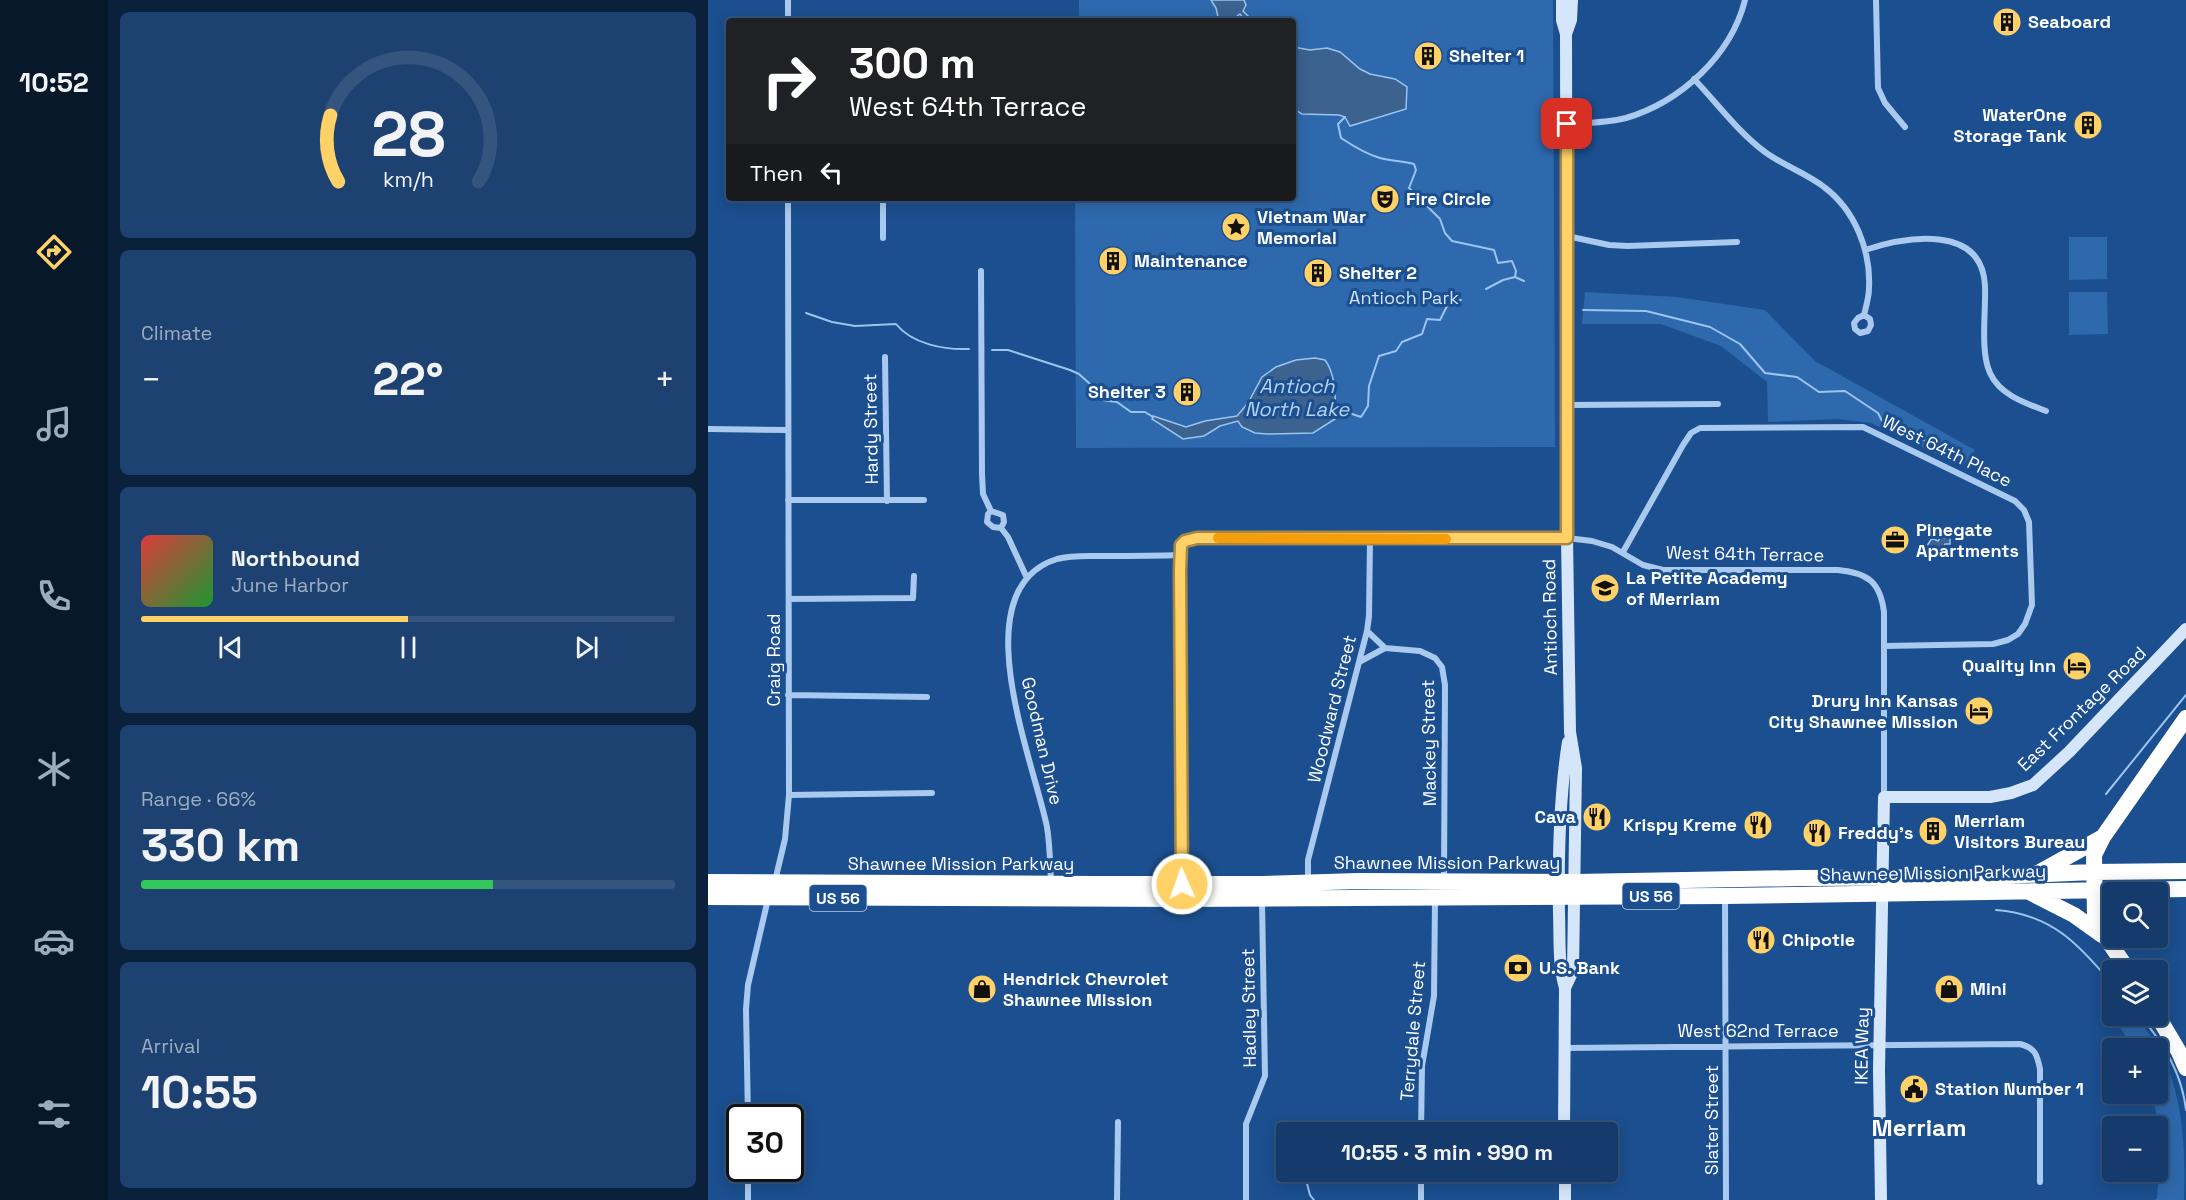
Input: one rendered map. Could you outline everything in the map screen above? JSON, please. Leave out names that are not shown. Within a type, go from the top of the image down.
[{"type":"highway","name":"US 56","points":[[2036,874],[2103,837],[2186,718]]},
{"type":"highway","points":[[2102,932],[2095,917],[2093,872],[2094,855],[2103,837]]},
{"type":"highway","name":"Shawnee Mission Parkway","points":[[1262,891],[1308,883],[1444,881],[1725,896],[1977,877],[2186,871]]},
{"type":"highway","name":"Shawnee Mission Parkway","points":[[708,882],[772,889],[1262,891],[1435,897],[1776,879],[2028,891],[2186,890]]},
{"type":"highway","points":[[1725,896],[1731,891],[1776,879]]},
{"type":"highway","name":"Shawnee Mission Parkway","points":[[708,897],[772,889]]},
{"type":"highway","points":[[2028,891],[2073,915],[2102,936]]},
{"type":"highway","points":[[2164,1026],[2186,1068]]},
{"type":"main road","name":"Antioch Road","points":[[1562,0],[1562,20],[1566,34],[1567,124],[1567,538],[1570,732],[1576,768],[1567,889]]},
{"type":"main road","name":"Antioch Road","points":[[1566,34],[1571,20],[1572,0]]},
{"type":"main road","name":"East Frontage Road","points":[[1884,797],[1990,797],[2012,793],[2033,785],[2069,752],[2186,629]]},
{"type":"main road","name":"Antioch Road","points":[[1564,1122],[1565,988],[1573,970],[1567,889],[1564,769],[1570,732]]},
{"type":"main road","name":"IKEA Way","points":[[1881,1200],[1880,1046],[1884,797]]},
{"type":"main road","points":[[1565,1182],[1565,1200]]},
{"type":"street","points":[[788,0],[788,18]]},
{"type":"street","points":[[1567,124],[1606,122],[1636,114],[1665,101],[1694,79],[1720,52],[1730,36],[1745,0]]},
{"type":"street","points":[[1876,0],[1878,88],[1885,104],[1905,127]]},
{"type":"street","points":[[1694,79],[1763,150],[1783,164],[1819,183],[1837,198],[1855,224],[1865,250],[1869,291],[1864,315]]},
{"type":"street","name":"Craig Road","points":[[748,1104],[746,1009],[748,985],[785,839],[789,795],[788,201]]},
{"type":"street","points":[[883,201],[883,238]]},
{"type":"street","points":[[1566,236],[1609,245],[1628,246],[1737,242]]},
{"type":"street","points":[[1865,250],[1913,238],[1935,238],[1959,245],[1971,254],[1979,264],[1984,276],[1985,350],[1990,374],[2005,392],[2046,411]]},
{"type":"street","points":[[981,271],[983,494],[991,511],[1003,515],[1004,522],[1001,528]]},
{"type":"street","name":"Hardy Street","points":[[885,357],[887,501]]},
{"type":"street","points":[[1568,405],[1719,404]]},
{"type":"street","name":"West 64th Place","points":[[1623,552],[1683,445],[1691,433],[1700,428],[1863,427],[2015,501],[2024,510],[2030,530],[2032,605],[2025,624],[2018,634],[2008,640],[1993,644],[1884,646]]},
{"type":"street","points":[[708,429],[788,430]]},
{"type":"street","points":[[788,500],[924,500]]},
{"type":"street","points":[[991,511],[987,522],[993,527],[1001,528],[1008,537],[1027,578],[1048,562],[1065,557],[1180,555],[1182,892]]},
{"type":"street","name":"West 64th Terrace","points":[[1180,555],[1181,545],[1185,541],[1197,538],[1370,540],[1567,538],[1592,541],[1623,552],[1643,565],[1663,570],[1838,570],[1862,574],[1881,593],[1884,646]]},
{"type":"street","name":"Woodward Street","points":[[1308,883],[1308,860],[1367,632],[1370,606],[1370,540]]},
{"type":"street","points":[[789,599],[913,598],[914,576]]},
{"type":"street","name":"Goodman Drive","points":[[1027,578],[1016,595],[1012,607],[1010,659],[1016,707],[1047,827],[1051,891]]},
{"type":"street","points":[[1361,661],[1385,648],[1367,632]]},
{"type":"street","points":[[1884,646],[1884,797]]},
{"type":"street","name":"Mackey Street","points":[[1385,648],[1420,651],[1428,654],[1435,658],[1444,674],[1444,881]]},
{"type":"street","points":[[788,695],[927,697]]},
{"type":"street","points":[[789,795],[932,794]]},
{"type":"street","name":"Hadley Street","points":[[1246,1200],[1246,1124],[1264,1076],[1262,891]]},
{"type":"street","name":"Slater Street","points":[[1725,896],[1726,1200]]},
{"type":"street","name":"Terrydale Street","points":[[1422,1122],[1422,1066],[1434,996],[1435,897]]},
{"type":"street","name":"West 62nd Terrace","points":[[1564,1048],[2020,1044],[2030,1047],[2036,1053],[2040,1069],[2040,1182]]},
{"type":"street","points":[[1118,1122],[1118,1200]]},
{"type":"street","points":[[748,1182],[748,1200]]},
{"type":"street","points":[[1421,1182],[1421,1200]]},
{"type":"green space","name":"Antioch Park","points":[[1079,0],[1553,0],[1555,447],[1076,448],[1075,201],[1296,201],[1296,18],[1079,18]]},
{"type":"green space","points":[[2069,237],[2107,237],[2107,279],[2069,280]]},
{"type":"green space","points":[[1585,292],[1677,297],[1765,310],[1815,361],[1975,450],[1963,466],[1871,423],[1837,419],[1768,422],[1767,382],[1721,346],[1661,324],[1582,324]]},
{"type":"green space","points":[[2069,292],[2107,292],[2108,334],[2069,335]]},
{"type":"green space","points":[[2119,1026],[2142,1026],[2152,1038],[2127,1038]]},
{"type":"green space","points":[[2168,1071],[2178,1101],[2182,1125],[2184,1200],[2154,1200],[2157,1198],[2158,1182],[2168,1182],[2168,1116],[2156,1116],[2154,1104],[2168,1104]]},
{"type":"water","points":[[1211,0],[1244,0],[1246,5],[1243,11],[1250,18],[1243,18],[1240,14],[1234,18],[1218,18]]},
{"type":"water","points":[[1296,48],[1310,50],[1327,48],[1340,52],[1360,69],[1370,74],[1395,79],[1407,87],[1406,109],[1350,126],[1345,117],[1339,115],[1302,114],[1296,110]]},
{"type":"water","name":"Antioch North Lake","points":[[1315,358],[1325,360],[1329,366],[1334,388],[1335,419],[1313,433],[1255,433],[1242,427],[1238,421],[1220,426],[1204,436],[1183,439],[1152,419],[1153,416],[1186,427],[1205,421],[1237,416],[1248,403],[1262,377],[1276,367],[1296,360]]},
{"type":"water","points":[[1932,538],[1938,541],[1940,538],[1950,538],[1950,544],[1945,544],[1941,551],[1927,546]]},
{"type":"waterway","points":[[1345,117],[1338,124],[1341,138],[1375,156],[1414,164],[1416,170],[1409,188],[1440,219],[1445,233],[1452,241],[1494,250],[1498,263],[1512,261],[1516,271],[1515,277]]},
{"type":"waterway","points":[[1486,289],[1503,280],[1515,277],[1524,281]]},
{"type":"waterway","points":[[1352,414],[1361,417],[1368,406],[1369,386],[1379,356],[1396,351],[1402,342],[1422,334],[1427,319],[1440,320],[1448,304],[1461,300]]},
{"type":"waterway","points":[[1583,310],[1646,311],[1710,327],[1740,344],[1765,373],[1797,377],[1819,392],[1845,391],[1878,413],[1882,421],[1953,453]]},
{"type":"waterway","points":[[806,313],[832,322],[855,326],[896,324],[920,341],[939,347],[969,349]]},
{"type":"waterway","points":[[992,350],[1008,350],[1070,370],[1079,374],[1090,384],[1094,393],[1102,400],[1117,402],[1131,412],[1145,412],[1153,417]]},
{"type":"waterway","points":[[2106,794],[2186,695]]},
{"type":"waterway","points":[[1996,910],[2033,918],[2062,933],[2088,956],[2102,972]]},
{"type":"waterway","points":[[2148,1026],[2164,1048],[2176,1072],[2186,1110]]},
{"type":"waterway","points":[[1307,1182],[1310,1195],[1314,1200]]},
{"type":"slow traffic","points":[[1218,538],[1446,539]]},
{"type":"place","name":"Seaboard","points":[[2007,22]]},
{"type":"place","name":"Shelter 1","points":[[1428,56]]},
{"type":"place","name":"WaterOne Storage Tank","points":[[2088,125]]},
{"type":"place","name":"Fire Circle","points":[[1385,199]]},
{"type":"place","name":"Vietnam War Memorial","points":[[1236,227]]},
{"type":"place","name":"Maintenance","points":[[1113,261]]},
{"type":"place","name":"Shelter 2","points":[[1318,273]]},
{"type":"place","name":"Shelter 3","points":[[1187,392]]},
{"type":"place","name":"Pinegate Apartments","points":[[1895,540]]},
{"type":"place","name":"La Petite Academy of Merriam","points":[[1605,588]]},
{"type":"place","name":"Quality Inn","points":[[2077,666]]},
{"type":"place","name":"Drury Inn Kansas City Shawnee Mission","points":[[1979,711]]},
{"type":"place","name":"Cava","points":[[1597,817]]},
{"type":"place","name":"Krispy Kreme","points":[[1758,825]]},
{"type":"place","name":"Merriam Visitors Bureau","points":[[1933,831]]},
{"type":"place","name":"Freddy's","points":[[1817,833]]},
{"type":"place","name":"Chipotle","points":[[1761,940]]},
{"type":"place","name":"U.S. Bank","points":[[1518,968]]},
{"type":"place","name":"Hendrick Chevrolet Shawnee Mission","points":[[982,989]]},
{"type":"place","name":"Mini","points":[[1949,989]]},
{"type":"place","name":"Station Number 1","points":[[1914,1089]]},
{"type":"district","name":"Merriam","points":[[1919,1128]]},
{"type":"route","points":[[1182,884],[1180,555],[1181,545],[1185,541],[1197,538],[1370,540],[1567,538],[1567,124]]}]
